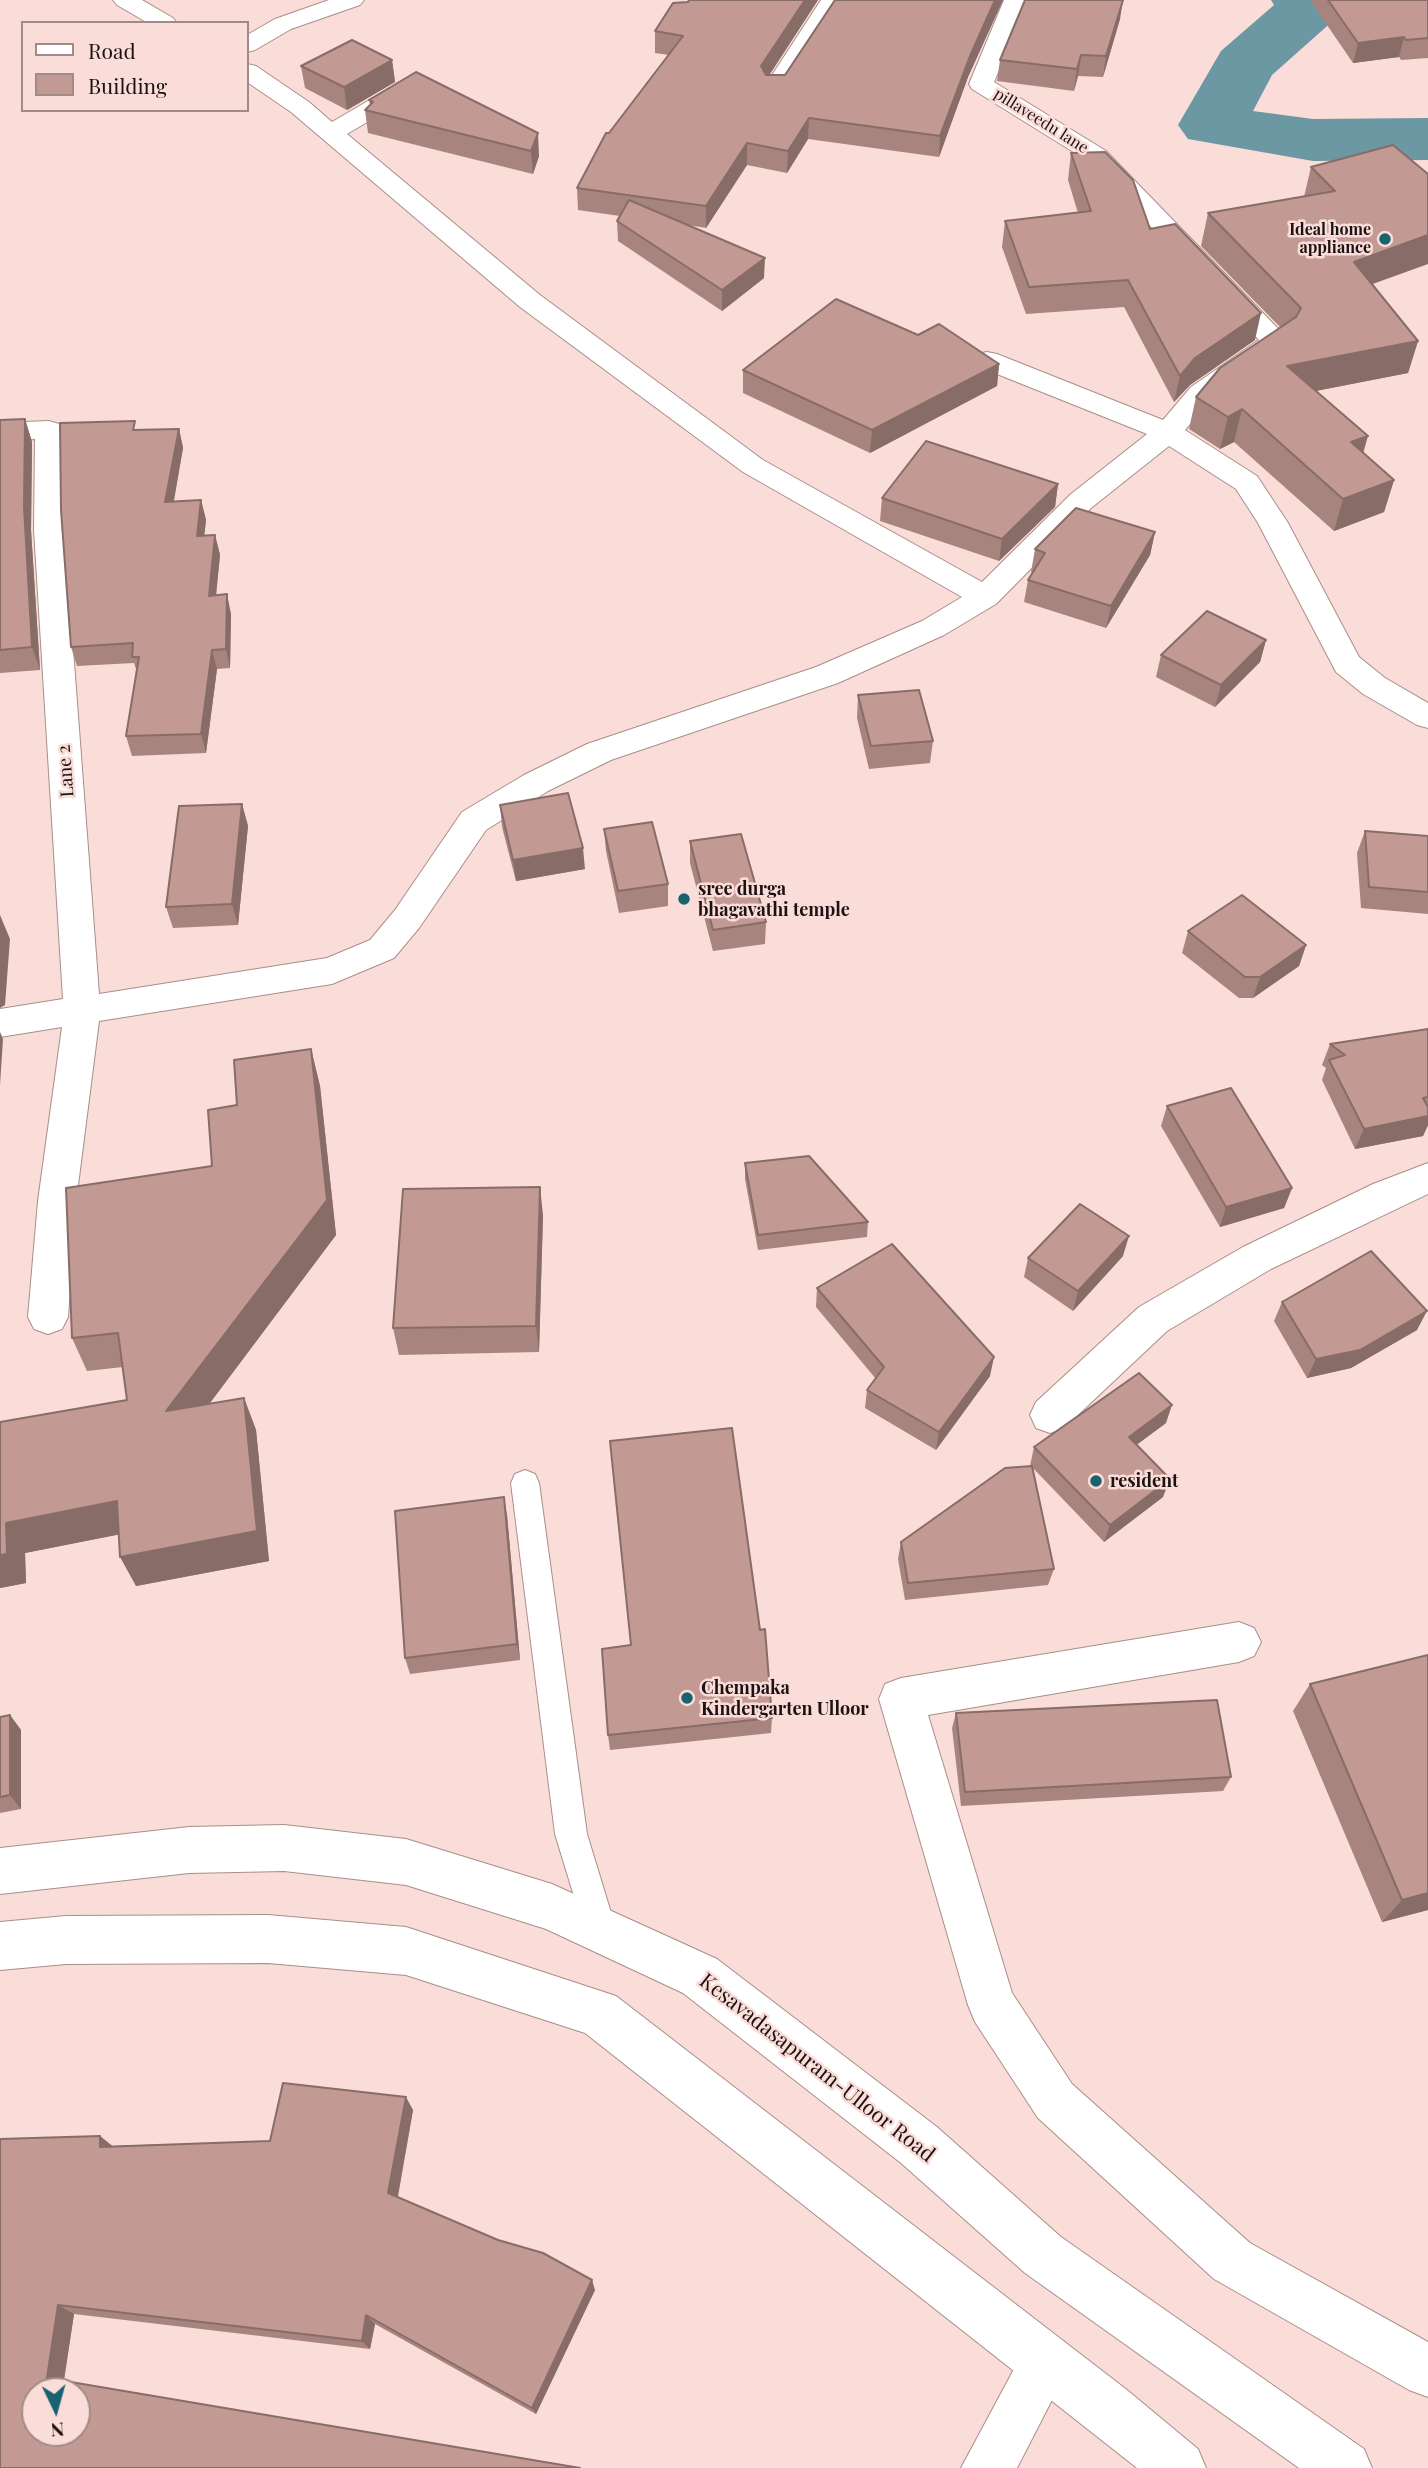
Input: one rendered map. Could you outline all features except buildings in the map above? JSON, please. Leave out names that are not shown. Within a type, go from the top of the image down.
[{"type":"street","points":[[125,0],[162,21]]},
{"type":"street","points":[[248,44],[283,24],[352,0]]},
{"type":"street","points":[[775,89],[833,0]]},
{"type":"street","name":"pillaveedu lane","points":[[1016,0],[981,85],[1097,156],[1276,341],[1201,393],[1168,432]]},
{"type":"street","points":[[248,72],[300,107],[530,301],[753,466],[985,597]]},
{"type":"street","points":[[331,133],[413,85]]},
{"type":"street","points":[[987,360],[1168,432],[1247,483],[1273,523],[1347,664],[1374,686],[1428,717]]},
{"type":"street","name":"Lane 2","points":[[0,432],[49,430],[49,530],[82,1011],[57,1201],[48,1317]]},
{"type":"street","points":[[0,1023],[332,971],[382,949],[407,919],[474,821],[536,783],[599,752],[827,675],[933,628],[985,597],[1081,501],[1168,432]]},
{"type":"street","points":[[1050,1415],[1153,1319],[1257,1258],[1386,1195],[1428,1178]]},
{"type":"street","points":[[1239,1642],[901,1699],[992,2005],[1055,2101],[1232,2261],[1428,2371]]},
{"type":"street","name":"Kesavadasapuram-Ulloor Road","points":[[0,1871],[189,1850],[284,1848],[407,1862],[552,1907],[700,1976],[919,2145],[1043,2255],[1345,2468]]},
{"type":"street","points":[[0,1946],[66,1940],[268,1939],[406,1951],[599,2013],[1179,2468]]},
{"type":"street","points":[[988,2468],[1046,2361]]},
{"type":"lane","points":[[525,1483],[572,1834],[600,1929]]},
{"type":"waterway","points":[[1303,0],[1312,5],[1244,65],[1212,125],[1313,140],[1428,139]]},
{"type":"place","name":"Ideal home appliance","points":[[1385,239]]},
{"type":"place","name":"sree durga bhagavathi temple","points":[[684,899]]},
{"type":"place","name":"resident","points":[[1096,1481]]},
{"type":"place","name":"Chempaka Kindergarten Ulloor","points":[[687,1698]]}]
